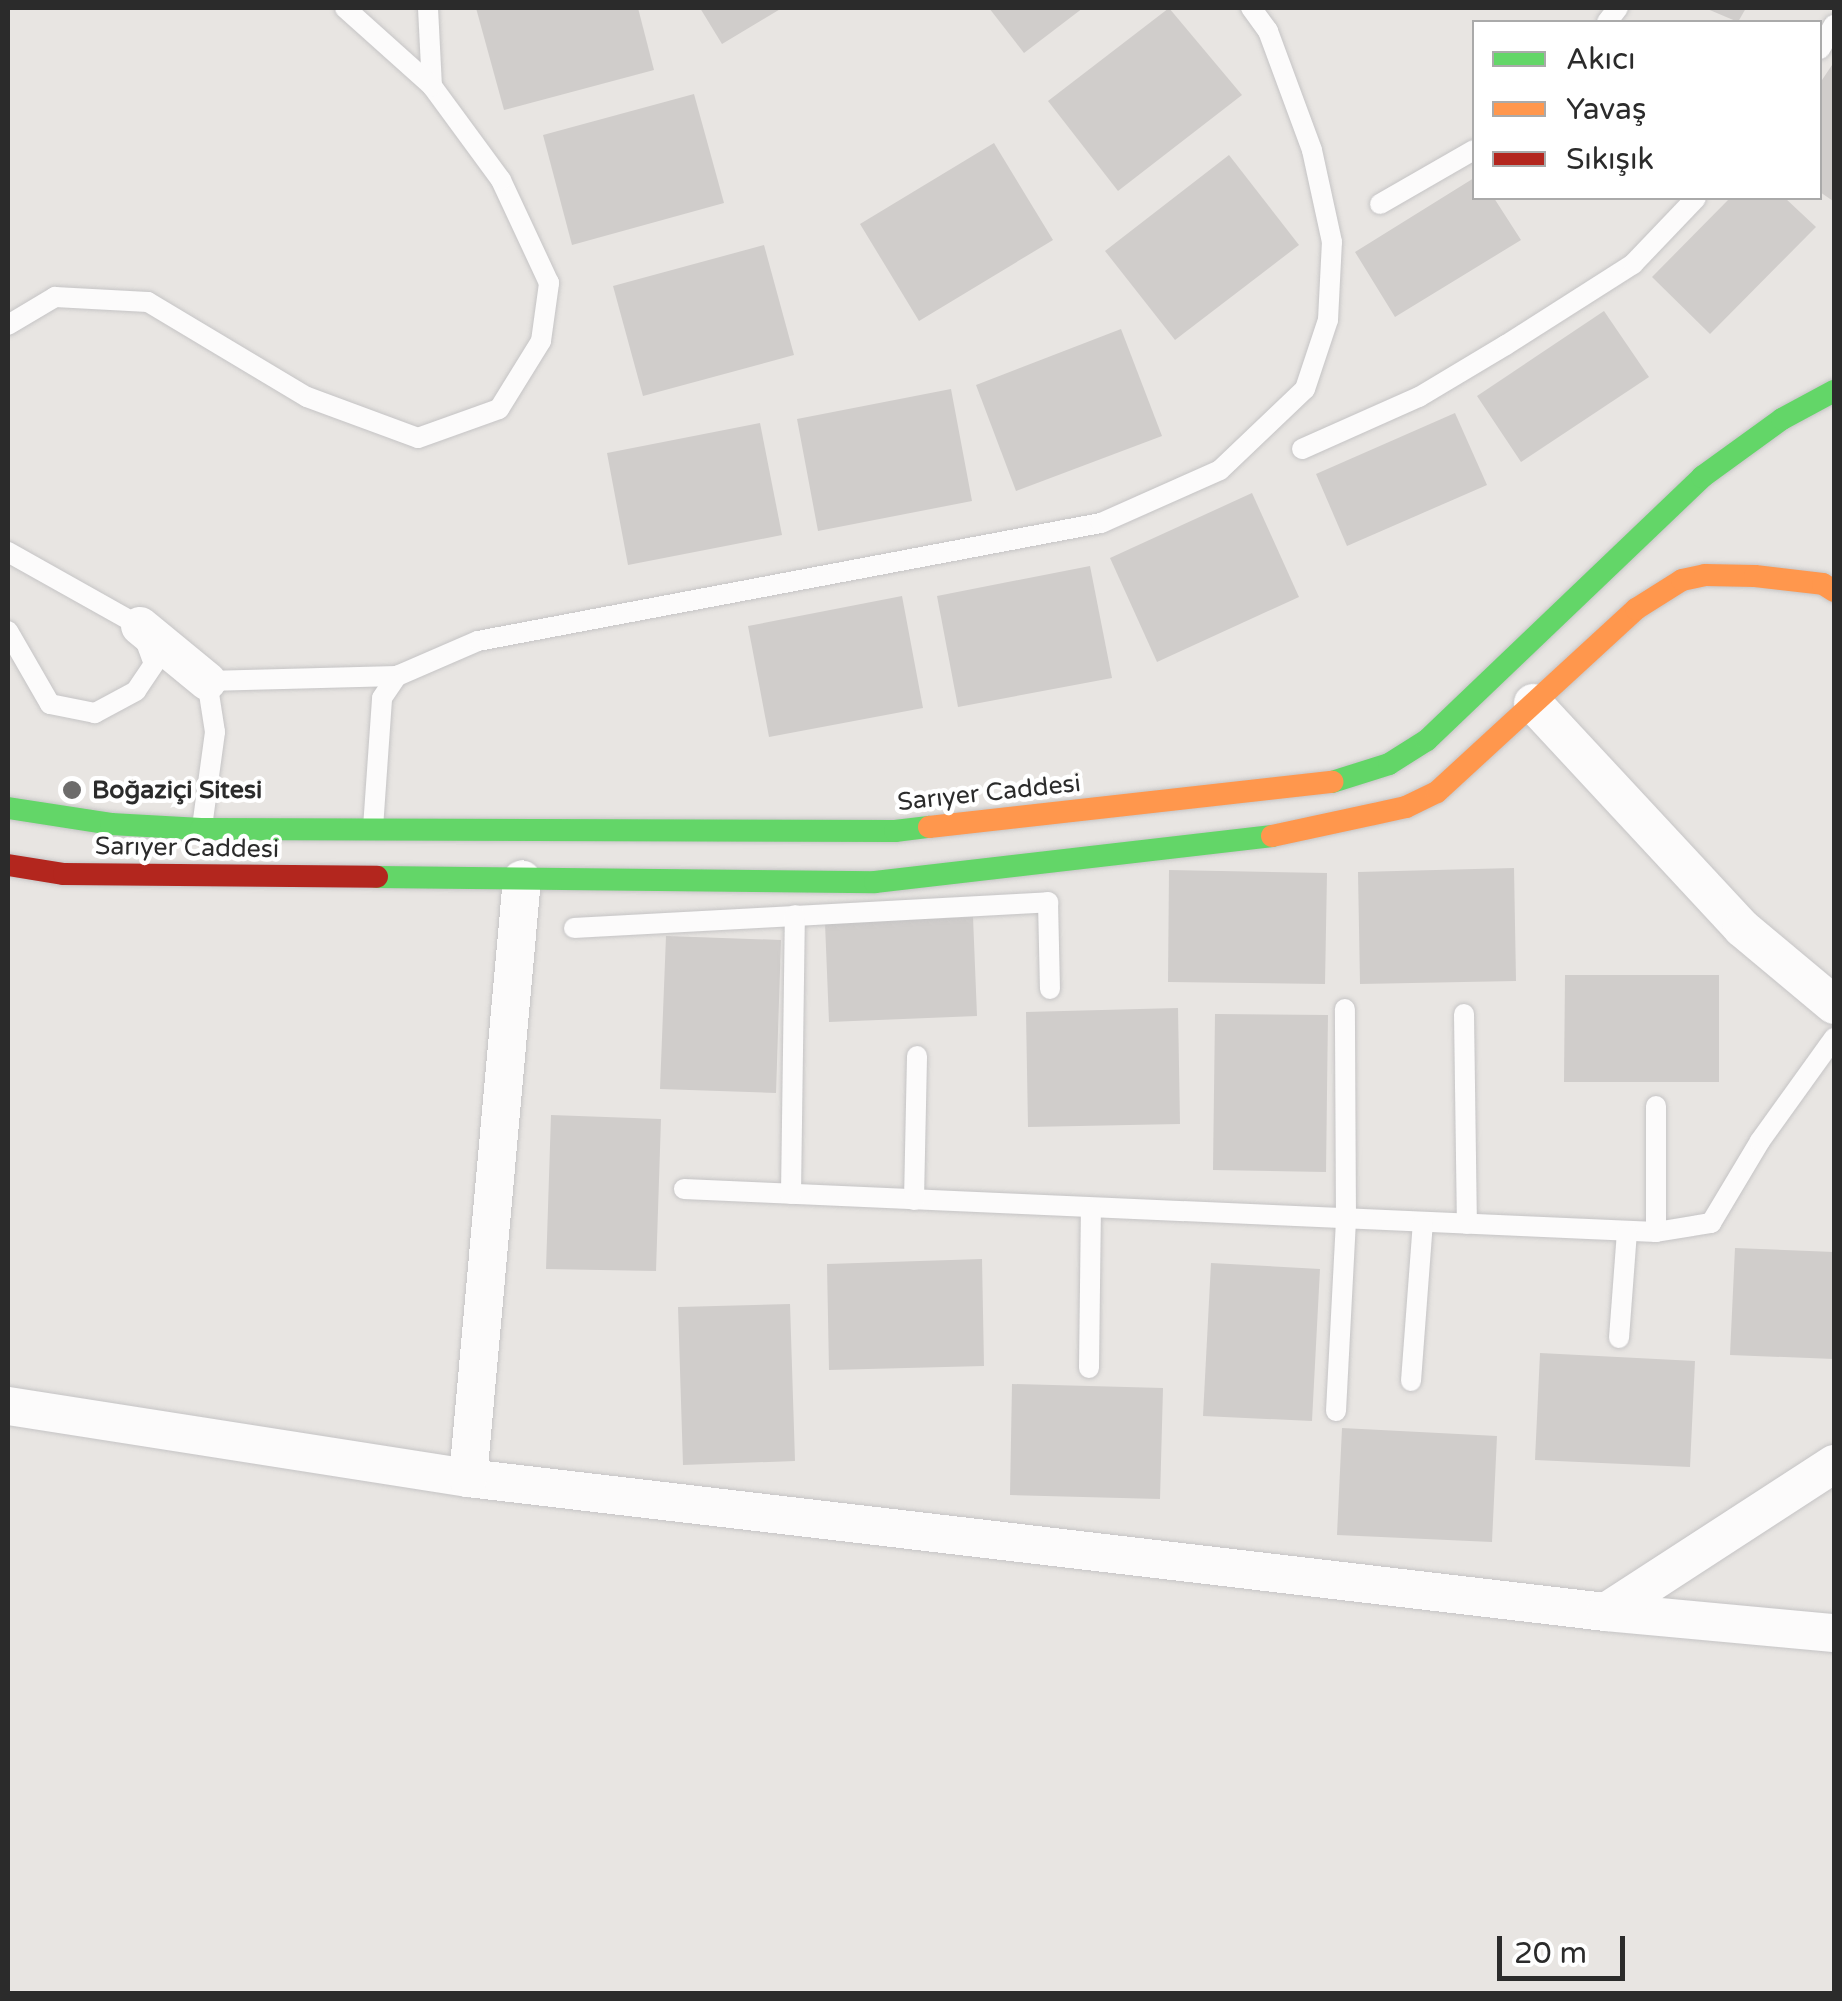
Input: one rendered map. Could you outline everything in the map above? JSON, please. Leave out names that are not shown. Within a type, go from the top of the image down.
[{"type":"main road","name":"Sarıyer Caddesi","points":[[8,808],[111,824],[201,829],[895,832],[1336,782],[1389,764],[1427,740],[1702,478],[1782,420],[1834,392]]},
{"type":"main road","name":"Sarıyer Caddesi","points":[[8,866],[64,874],[875,882],[992,872],[1306,832],[1406,807],[1437,792],[1636,608],[1682,580],[1705,575],[1755,576],[1824,584],[1834,591]]},
{"type":"street","points":[[140,626],[208,681]]},
{"type":"street","points":[[1533,703],[1742,928],[1834,1005]]},
{"type":"street","points":[[468,1478],[522,879]]},
{"type":"street","points":[[8,1406],[468,1478],[1606,1612],[1834,1633]]},
{"type":"street","points":[[1606,1612],[1834,1464]]},
{"type":"lane","points":[[8,325],[55,297],[148,302],[307,397],[418,438],[498,409],[541,341],[549,282],[501,180],[432,86],[345,8]]},
{"type":"lane","points":[[428,8],[432,86]]},
{"type":"lane","points":[[201,829],[215,732],[208,681],[397,676],[478,641],[1101,523],[1220,470],[1305,389],[1328,320],[1332,242],[1312,150],[1268,31],[1251,8]]},
{"type":"lane","points":[[1380,204],[1472,151]]},
{"type":"lane","points":[[1302,449],[1418,397],[1506,346],[1633,264],[1694,200]]},
{"type":"lane","points":[[8,552],[140,626],[154,664],[136,691],[96,713],[50,704],[8,631]]},
{"type":"lane","points":[[373,830],[382,698],[397,676]]},
{"type":"lane","points":[[574,928],[1048,902],[1050,989]]},
{"type":"lane","points":[[791,1194],[794,914]]},
{"type":"lane","points":[[1336,1411],[1346,1219],[1345,1008]]},
{"type":"lane","points":[[1464,1014],[1468,1224]]},
{"type":"lane","points":[[684,1189],[1656,1232],[1711,1223],[1760,1141],[1834,1038]]},
{"type":"lane","points":[[914,1200],[917,1056]]},
{"type":"lane","points":[[1656,1106],[1656,1232]]},
{"type":"lane","points":[[1089,1368],[1091,1208]]},
{"type":"lane","points":[[1412,1381],[1423,1222]]},
{"type":"lane","points":[[1619,1338],[1627,1232]]},
{"type":"building","points":[[476,8],[638,8],[654,70],[504,110]]},
{"type":"building","points":[[700,8],[782,8],[722,44]]},
{"type":"building","points":[[989,8],[1083,8],[1024,53]]},
{"type":"building","points":[[1169,8],[1242,95],[1118,191],[1048,101]]},
{"type":"building","points":[[1705,8],[1746,8],[1739,20]]},
{"type":"building","points":[[1834,62],[1833,201],[1822,193],[1822,80]]},
{"type":"building","points":[[694,94],[724,203],[572,245],[543,135]]},
{"type":"building","points":[[994,143],[1053,240],[919,321],[860,224]]},
{"type":"building","points":[[1229,155],[1299,245],[1175,340],[1105,251]]},
{"type":"building","points":[[1472,179],[1472,200],[1495,200],[1521,240],[1395,317],[1355,252]]},
{"type":"building","points":[[1728,200],[1787,200],[1816,227],[1710,334],[1652,277]]},
{"type":"building","points":[[764,245],[794,355],[643,396],[613,286]]},
{"type":"building","points":[[1604,311],[1649,377],[1521,462],[1477,396]]},
{"type":"building","points":[[1121,329],[1162,436],[1016,491],[976,385]]},
{"type":"building","points":[[951,389],[972,501],[818,531],[797,419]]},
{"type":"building","points":[[1455,413],[1487,485],[1347,546],[1316,474]]},
{"type":"building","points":[[760,423],[782,535],[628,565],[607,453]]},
{"type":"building","points":[[1252,493],[1299,597],[1157,662],[1110,558]]},
{"type":"building","points":[[1090,566],[1112,678],[958,707],[937,596]]},
{"type":"building","points":[[902,596],[923,708],[769,737],[748,626]]},
{"type":"building","points":[[1514,868],[1516,981],[1360,984],[1358,872]]},
{"type":"building","points":[[1169,870],[1327,873],[1325,984],[1168,982]]},
{"type":"building","points":[[973,917],[977,1016],[829,1022],[825,923]]},
{"type":"building","points":[[666,936],[781,940],[776,1093],[660,1089]]},
{"type":"building","points":[[1565,975],[1719,975],[1719,1082],[1564,1082]]},
{"type":"building","points":[[1178,1008],[1180,1124],[1028,1127],[1026,1012]]},
{"type":"building","points":[[1215,1014],[1328,1015],[1326,1172],[1213,1170]]},
{"type":"building","points":[[551,1115],[661,1119],[656,1271],[546,1269]]},
{"type":"building","points":[[1735,1248],[1834,1252],[1834,1359],[1730,1355]]},
{"type":"building","points":[[982,1259],[984,1366],[829,1370],[827,1264]]},
{"type":"building","points":[[1211,1263],[1320,1269],[1312,1421],[1203,1416]]},
{"type":"building","points":[[790,1304],[795,1461],[683,1465],[678,1307]]},
{"type":"building","points":[[1540,1353],[1695,1361],[1690,1467],[1535,1460]]},
{"type":"building","points":[[1012,1384],[1163,1388],[1160,1499],[1010,1495]]},
{"type":"building","points":[[1342,1428],[1497,1436],[1492,1542],[1337,1535]]},
{"type":"traffic: fast","points":[[1332,782],[1389,764],[1427,740],[1702,477],[1782,419],[1834,391]]},
{"type":"traffic: fast","points":[[8,808],[111,824],[201,829],[895,831],[929,827]]},
{"type":"traffic: fast","points":[[377,877],[875,882],[1272,836]]},
{"type":"traffic: slow","points":[[1272,836],[1406,807],[1437,792],[1636,609],[1682,580],[1705,575],[1755,576],[1823,584],[1834,591]]},
{"type":"traffic: slow","points":[[929,827],[1332,782]]},
{"type":"traffic: jam","points":[[8,865],[64,874],[377,877]]},
{"type":"place","name":"Boğaziçi Sitesi","points":[[72,790]]}]
